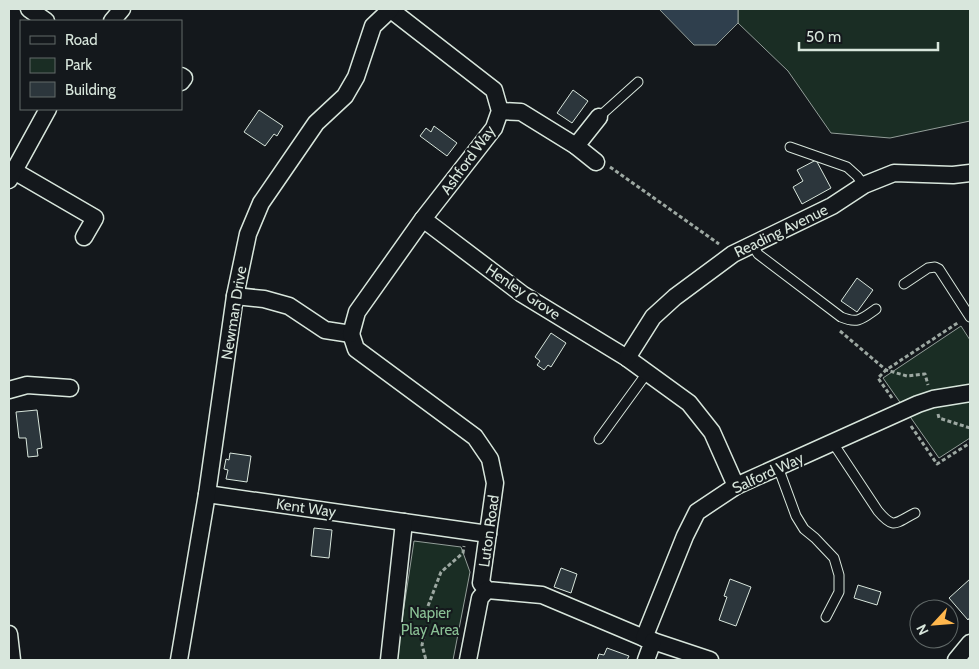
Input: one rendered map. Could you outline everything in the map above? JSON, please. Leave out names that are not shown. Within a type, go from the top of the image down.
[{"type":"street","points":[[29,9],[45,20]]},
{"type":"street","points":[[113,20],[122,9]]},
{"type":"street","name":"Ashford Way","points":[[351,334],[357,312],[423,219],[494,128],[500,111],[494,90],[391,9]]},
{"type":"street","name":"Newman Drive","points":[[179,660],[207,494],[235,296],[248,234],[261,203],[316,123],[344,96],[356,77],[373,26],[391,9]]},
{"type":"street","points":[[47,110],[11,176],[95,218],[84,237]]},
{"type":"street","points":[[500,111],[521,112],[576,146],[596,162]]},
{"type":"street","points":[[576,146],[599,117]]},
{"type":"street","name":"Reading Avenue","points":[[627,358],[654,318],[675,296],[733,254],[832,206],[864,185],[894,173],[953,175],[970,173]]},
{"type":"street","name":"Henley Grove","points":[[423,219],[522,294],[627,358],[689,403],[712,432],[736,486]]},
{"type":"street","points":[[235,296],[264,299],[288,306],[325,330],[351,334]]},
{"type":"street","name":"Luton Road","points":[[351,334],[356,349],[474,437],[490,459],[495,484],[481,583],[487,590],[542,595],[648,639],[710,660]]},
{"type":"street","points":[[9,390],[27,385],[70,388]]},
{"type":"street","name":"Salford Way","points":[[646,660],[648,639],[685,536],[697,512],[736,486],[902,411],[933,399],[970,392]]},
{"type":"street","name":"Kent Way","points":[[207,494],[488,534]]},
{"type":"street","points":[[389,660],[404,522]]},
{"type":"street","points":[[468,660],[480,598],[487,590]]},
{"type":"street","points":[[9,634],[12,660]]},
{"type":"street","points":[[956,660],[970,643]]},
{"type":"lane","points":[[599,117],[638,82]]},
{"type":"lane","points":[[790,147],[847,167],[864,185]]},
{"type":"lane","points":[[752,244],[758,254],[848,320],[859,321],[876,310]]},
{"type":"lane","points":[[904,284],[928,268],[935,267],[938,269],[966,319]]},
{"type":"lane","points":[[599,439],[647,373]]},
{"type":"lane","points":[[832,443],[885,519],[890,523],[895,523],[915,513]]},
{"type":"lane","points":[[778,468],[796,516],[804,529],[834,558],[839,575],[839,592],[826,617]]},
{"type":"path","points":[[596,162],[604,162],[733,254]]},
{"type":"path","points":[[966,319],[886,370],[878,378],[937,464],[970,443]]},
{"type":"path","points":[[886,370],[907,376],[925,374],[939,418],[970,428]]},
{"type":"path","points":[[428,606],[441,572],[463,553],[464,531]]},
{"type":"path","points":[[424,636],[422,645],[426,660]]},
{"type":"green space","points":[[738,9],[970,9],[970,121],[890,138],[831,133],[788,71],[738,23]]},
{"type":"green space","points":[[961,326],[970,340],[970,438],[939,458],[883,378]]},
{"type":"green space","name":"Napier Play Area","points":[[414,541],[461,547],[470,572],[453,660],[396,660]]},
{"type":"water","points":[[659,9],[738,9],[738,23],[716,45],[694,45]]},
{"type":"building","points":[[573,90],[588,101],[572,123],[557,113]]},
{"type":"building","points":[[259,110],[283,126],[277,136],[274,134],[265,146],[244,132]]},
{"type":"building","points":[[434,126],[457,143],[447,156],[420,136],[426,128],[431,132]]},
{"type":"building","points":[[816,160],[831,188],[802,204],[793,187],[803,181],[797,170]]},
{"type":"building","points":[[857,278],[873,290],[857,312],[841,301]]},
{"type":"building","points":[[551,333],[566,343],[551,367],[548,365],[544,370],[537,365],[540,361],[535,357]]},
{"type":"building","points":[[37,410],[42,448],[37,449],[38,456],[28,457],[26,438],[19,438],[16,412]]},
{"type":"building","points":[[230,453],[251,456],[247,482],[226,479],[228,470],[224,469],[226,459],[229,460]]},
{"type":"building","points":[[314,528],[332,530],[329,558],[311,556]]},
{"type":"building","points":[[561,568],[577,574],[571,593],[554,587]]},
{"type":"building","points":[[730,579],[751,587],[736,626],[719,620],[727,597],[724,596]]},
{"type":"building","points":[[970,579],[970,617],[968,620],[959,610],[959,599],[949,598]]},
{"type":"building","points":[[858,585],[881,592],[877,605],[854,598]]},
{"type":"building","points":[[607,648],[629,656],[627,660],[597,660],[599,654],[604,655]]}]
